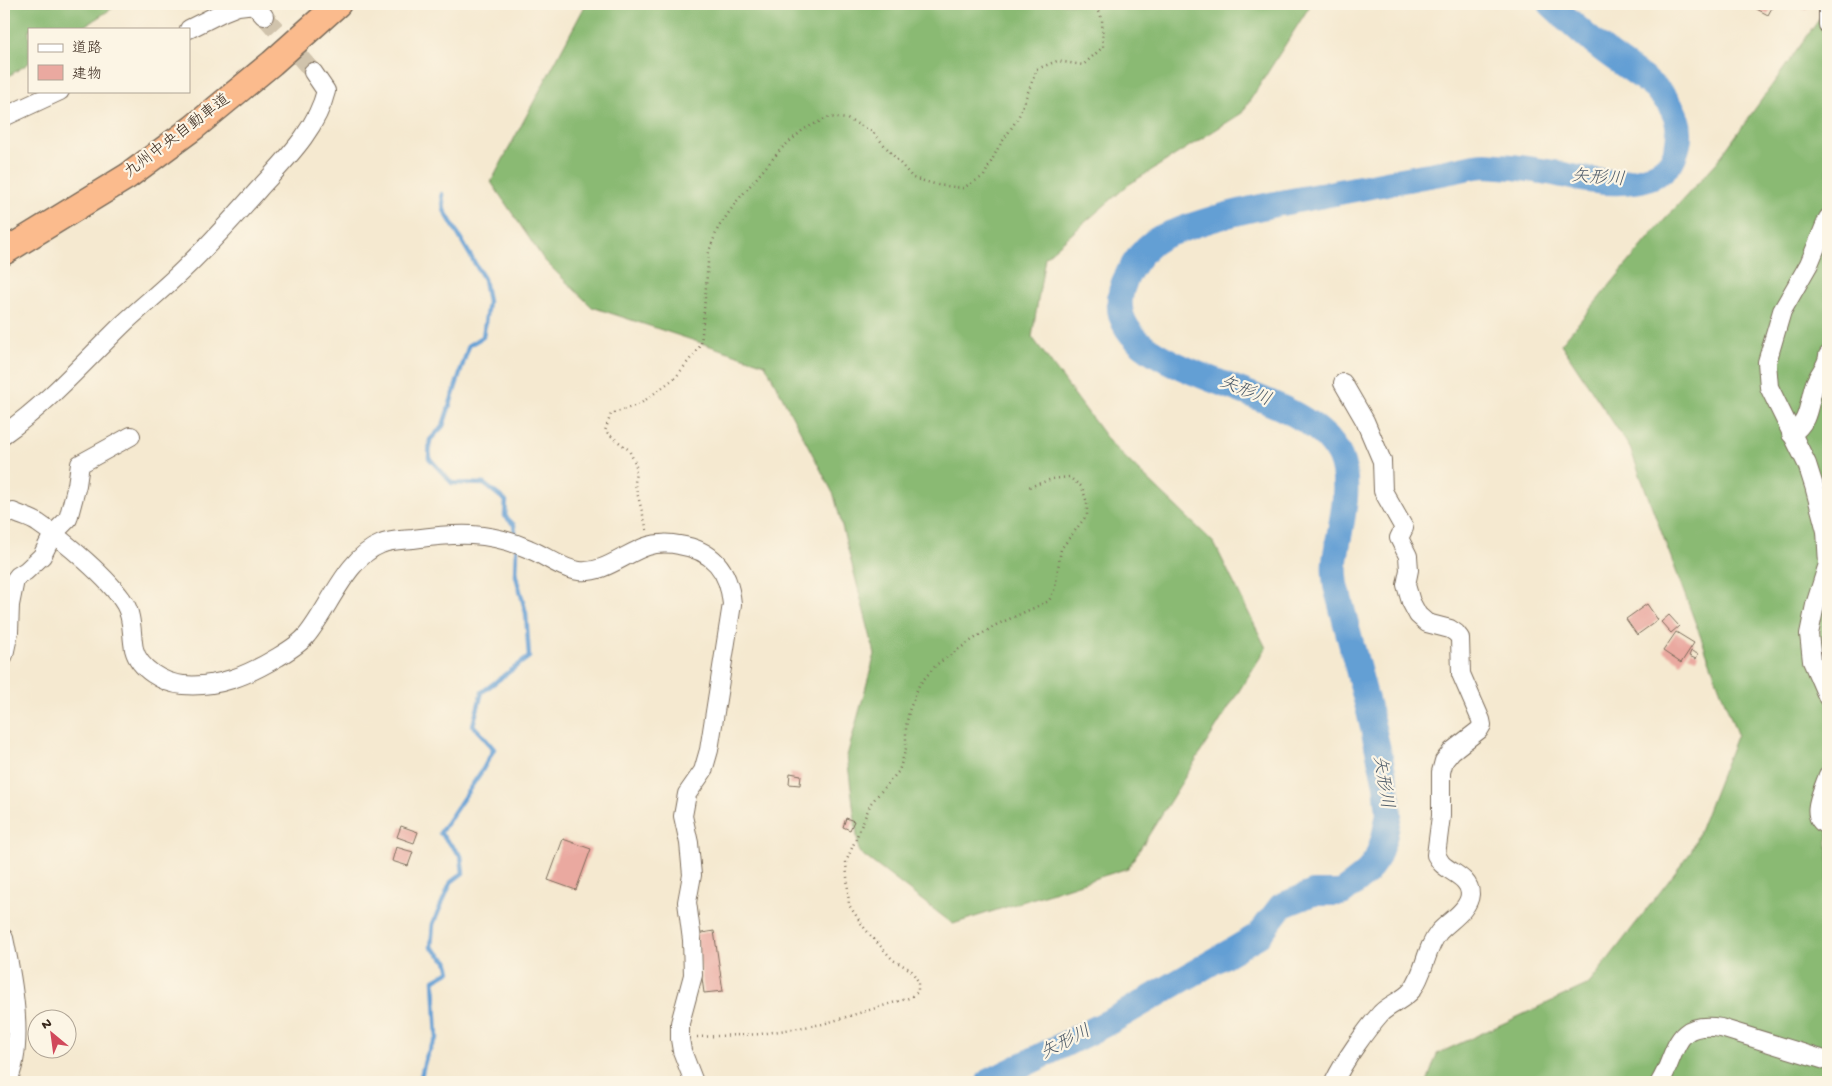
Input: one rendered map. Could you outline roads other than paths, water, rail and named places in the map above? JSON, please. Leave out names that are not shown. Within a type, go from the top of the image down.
[{"type":"highway","name":"九州中央自動車道","points":[[4,238],[95,181],[185,118],[295,26],[318,4]]},
{"type":"highway","name":"九州中央自動車道","points":[[4,252],[128,176],[193,128],[272,64],[338,4]]},
{"type":"street","points":[[190,29],[222,12],[238,6],[258,8]]},
{"type":"street","points":[[1828,10],[1828,25]]},
{"type":"street","points":[[4,434],[50,398],[121,327],[185,268],[226,226],[284,161],[308,132],[323,105],[326,91],[313,72]]},
{"type":"street","points":[[4,117],[58,92]]},
{"type":"street","points":[[1828,218],[1809,264],[1782,311],[1767,362],[1769,387],[1812,479],[1826,531],[1828,564],[1809,634],[1812,661],[1828,698]]},
{"type":"street","points":[[1792,434],[1804,423],[1815,383],[1828,359],[1828,354]]},
{"type":"street","points":[[1334,1082],[1363,1037],[1382,1012],[1410,992],[1419,980],[1429,949],[1439,932],[1464,907],[1470,894],[1468,885],[1456,873],[1442,865],[1436,855],[1441,816],[1441,772],[1444,761],[1452,751],[1479,730],[1482,725],[1461,674],[1462,645],[1460,638],[1450,629],[1427,623],[1418,615],[1411,602],[1406,585],[1409,570],[1408,556],[1399,538],[1404,528],[1384,491],[1382,461],[1366,420],[1344,384]]},
{"type":"street","points":[[4,655],[9,632],[10,605],[15,580],[37,562],[53,534],[68,519],[80,464],[131,436]]},
{"type":"street","points":[[4,515],[14,512],[36,521],[87,563],[109,584],[126,605],[130,617],[135,652],[145,667],[159,678],[181,685],[218,684],[234,679],[264,665],[289,650],[306,638],[352,568],[363,555],[382,544],[442,535],[477,534],[502,538],[528,548],[565,567],[580,571],[597,570],[649,546],[678,545],[697,549],[716,561],[730,589],[732,604],[709,750],[703,771],[687,794],[683,816],[689,843],[692,875],[687,902],[692,940],[692,975],[680,1023],[680,1039],[682,1051],[694,1082]]},
{"type":"street","points":[[1828,775],[1818,805],[1818,817],[1823,824],[1828,826]]},
{"type":"street","points":[[4,938],[6,957],[15,995],[17,1042],[10,1077],[7,1082]]},
{"type":"street","points":[[1660,1082],[1666,1073],[1670,1057],[1678,1040],[1686,1033],[1708,1026],[1721,1028],[1828,1061]]},
{"type":"waterway","name":"矢形川","points":[[989,1082],[1113,1020],[1259,935],[1281,906],[1313,893],[1342,893],[1366,874],[1377,858],[1389,814],[1386,784],[1336,586],[1335,561],[1345,495],[1344,469],[1340,457],[1321,432],[1290,412],[1177,365],[1146,347],[1126,326],[1120,298],[1129,273],[1146,248],[1168,234],[1239,212],[1268,206],[1486,165],[1546,172],[1594,181],[1614,182],[1640,180],[1663,170],[1674,156],[1679,137],[1677,120],[1670,106],[1646,80],[1595,44],[1551,4]]},
{"type":"waterway","points":[[442,194],[444,210],[484,279],[488,302],[483,337],[469,345],[443,426],[430,440],[429,458],[452,483],[484,484],[506,501],[505,516],[514,525],[516,538]]},
{"type":"waterway","points":[[420,1082],[427,1054],[437,1038],[434,980],[450,971],[447,961],[431,947],[433,924],[451,882],[463,873],[461,856],[440,833],[483,769],[494,749],[473,725],[482,692],[529,657],[526,613],[516,576],[517,549]]},
{"type":"tunnel","points":[[264,16],[313,72]]}]
